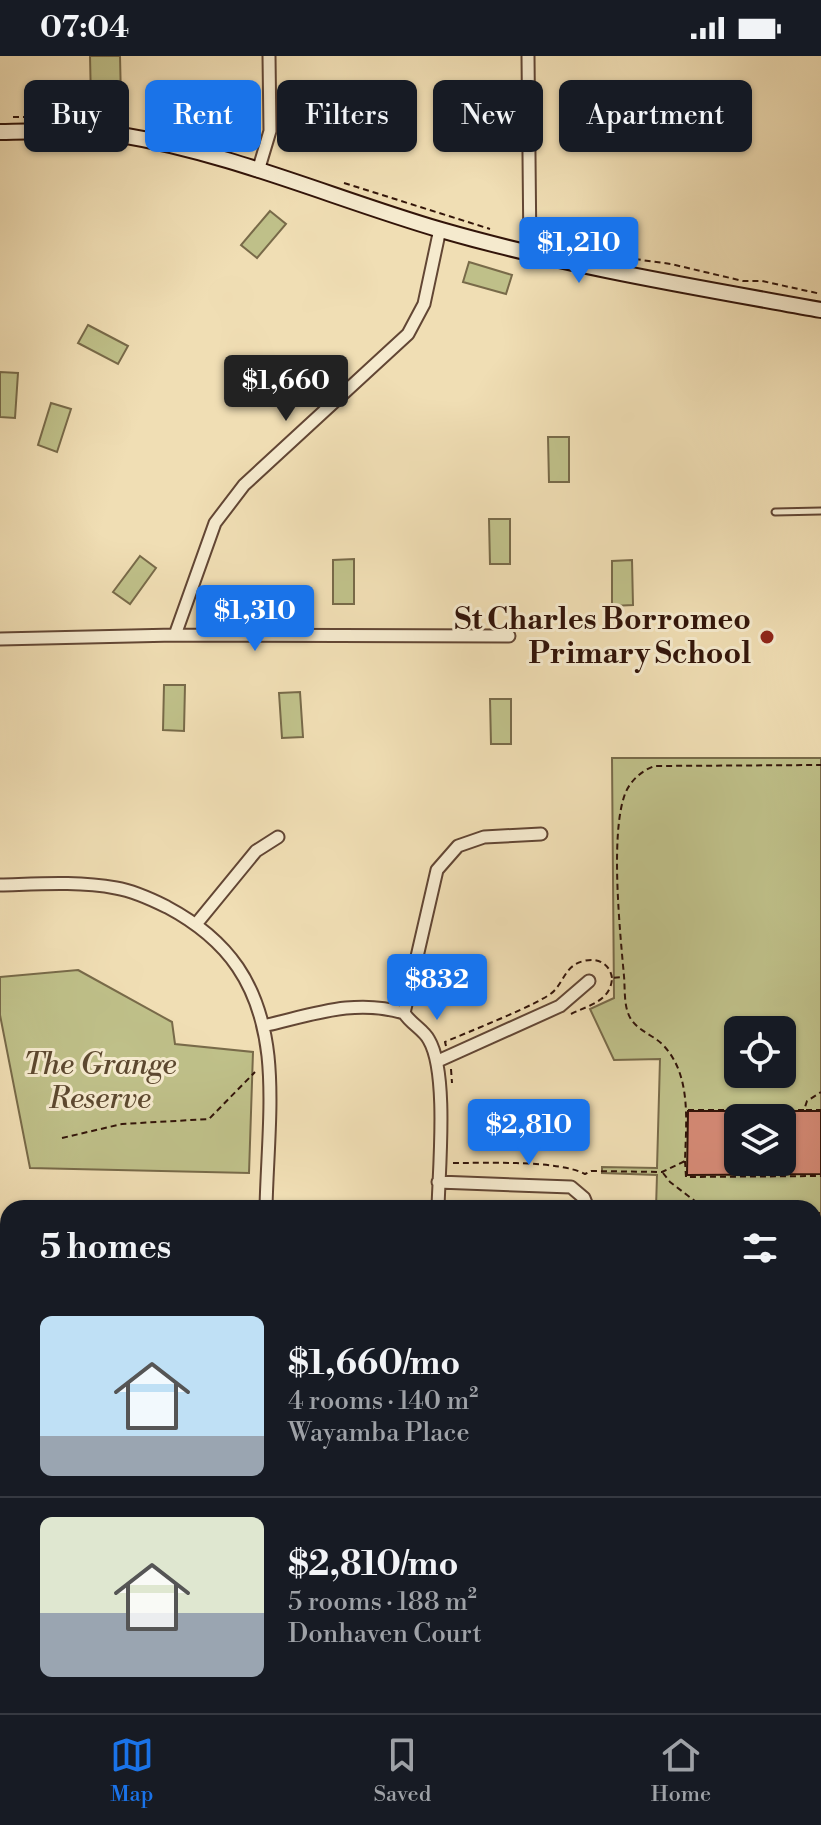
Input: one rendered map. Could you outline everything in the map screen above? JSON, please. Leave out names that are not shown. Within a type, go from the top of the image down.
[{"type":"street","points":[[258,171],[270,131],[269,56]]},
{"type":"street","points":[[528,56],[530,254]]},
{"type":"street","points":[[2,125],[120,135],[186,149],[530,254],[821,310]]},
{"type":"street","points":[[175,635],[215,523],[244,485],[408,334],[424,304],[440,229]]},
{"type":"street","points":[[0,639],[175,635],[509,636]]},
{"type":"street","points":[[404,1013],[437,870],[458,846],[484,837],[541,834]]},
{"type":"street","points":[[197,923],[256,851],[278,837]]},
{"type":"street","points":[[0,885],[84,884],[117,888],[148,897],[197,923],[227,952],[256,1001],[263,1026],[268,1058],[266,1200]]},
{"type":"street","points":[[438,1061],[560,1006],[589,981]]},
{"type":"street","points":[[263,1026],[344,1007],[367,1005],[404,1013],[412,1025],[428,1037],[438,1061],[438,1200]]},
{"type":"street","points":[[438,1182],[571,1187],[585,1200]]},
{"type":"lane","points":[[775,512],[821,511]]},
{"type":"path","points":[[2,125],[24,119]]},
{"type":"path","points":[[333,180],[487,227],[497,233]]},
{"type":"path","points":[[601,254],[679,265],[743,281],[762,281],[821,294]]},
{"type":"path","points":[[821,765],[655,766],[640,773],[625,794],[619,825],[621,941],[628,1013],[644,1033],[659,1041],[671,1054],[679,1072],[686,1110],[686,1177],[821,1176]]},
{"type":"path","points":[[62,1138],[122,1124],[209,1119],[268,1058]]},
{"type":"path","points":[[451,1068],[452,1095]]},
{"type":"path","points":[[804,1110],[807,1101],[821,1092]]},
{"type":"path","points":[[686,1110],[821,1110]]},
{"type":"path","points":[[452,1163],[556,1166],[576,1169],[585,1174],[591,1171],[662,1172],[685,1161]]},
{"type":"path","points":[[662,1172],[694,1200]]},
{"type":"green space","points":[[90,56],[120,56],[121,80],[91,80]]},
{"type":"green space","points":[[270,211],[286,224],[257,258],[241,245]]},
{"type":"green space","points":[[469,262],[512,275],[506,294],[463,282]]},
{"type":"green space","points":[[88,325],[128,346],[118,364],[78,343]]},
{"type":"green space","points":[[0,372],[18,373],[15,418],[0,417]]},
{"type":"green space","points":[[51,403],[71,409],[57,452],[38,445]]},
{"type":"green space","points":[[548,437],[569,437],[569,482],[549,482]]},
{"type":"green space","points":[[489,519],[510,519],[510,564],[490,564]]},
{"type":"green space","points":[[140,556],[156,568],[130,604],[113,592]]},
{"type":"green space","points":[[354,559],[354,604],[333,604],[333,560]]},
{"type":"green space","points":[[632,560],[633,605],[612,606],[612,561]]},
{"type":"green space","points":[[164,685],[185,685],[184,731],[163,730]]},
{"type":"green space","points":[[300,692],[303,737],[282,738],[279,693]]},
{"type":"green space","points":[[490,699],[511,699],[511,744],[491,744]]},
{"type":"green space","points":[[612,758],[821,758],[821,1200],[656,1200],[657,1175],[602,1173],[602,1167],[657,1168],[660,1059],[614,1060],[590,1009],[614,998]]},
{"type":"green space","name":"The Grange Reserve","points":[[78,970],[172,1022],[175,1044],[253,1052],[249,1173],[30,1168],[0,1015],[0,977]]},
{"type":"building","points":[[688,1111],[724,1111],[724,1175],[687,1175]]},
{"type":"building","points":[[796,1111],[821,1111],[821,1174],[796,1174]]},
{"type":"place","name":"St Charles Borromeo Primary School","points":[[767,637]]}]
